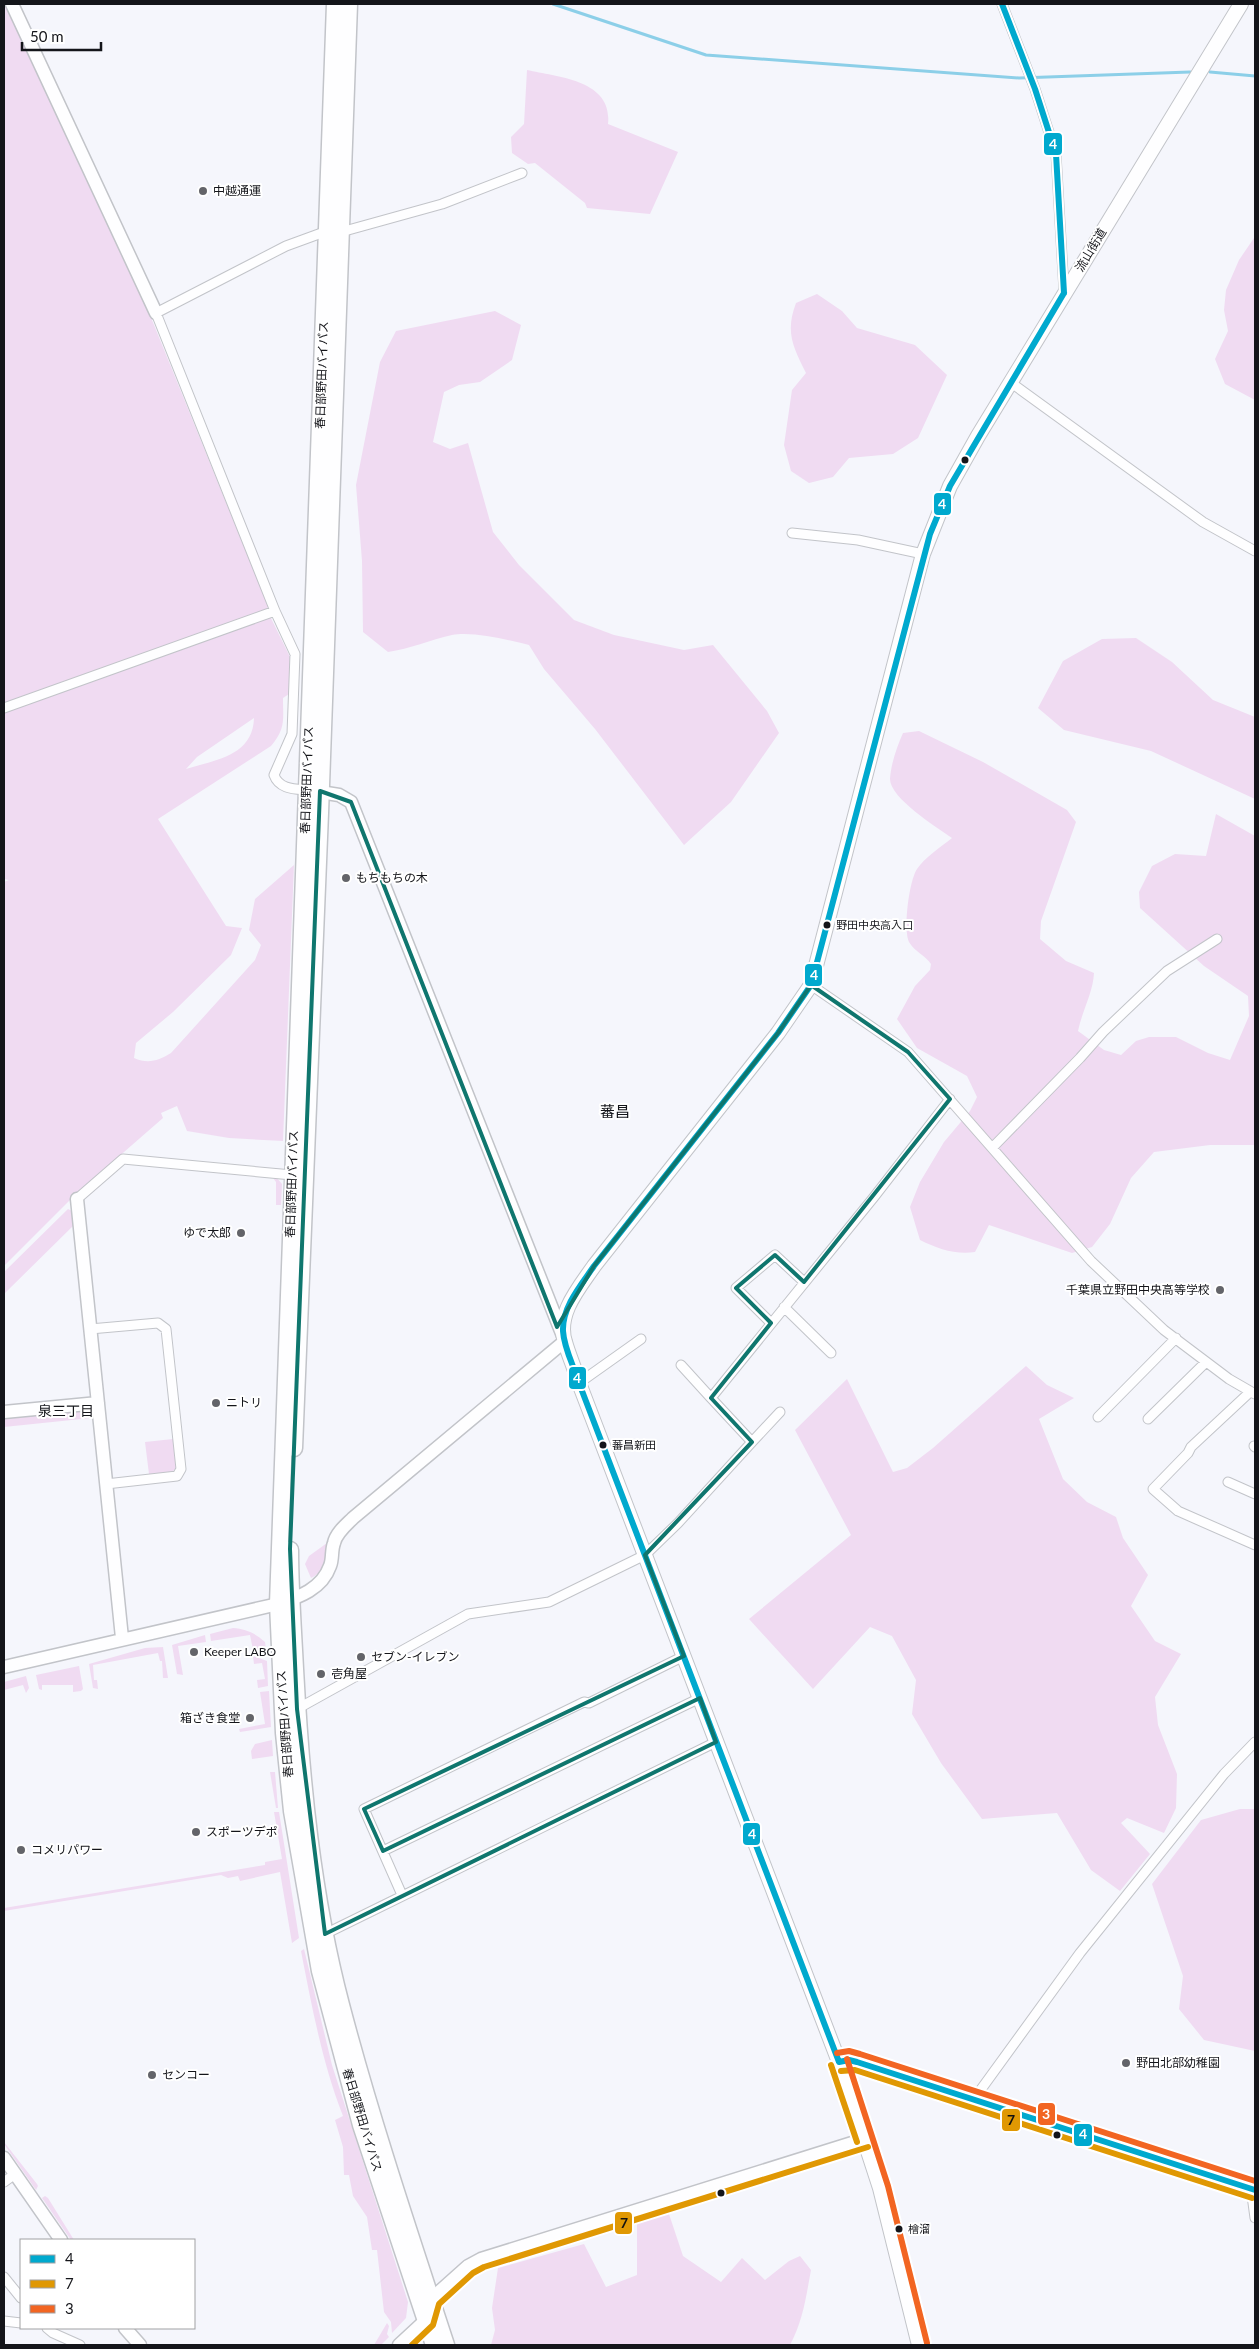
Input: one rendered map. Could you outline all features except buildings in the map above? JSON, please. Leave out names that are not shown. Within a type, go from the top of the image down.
[{"type":"highway","name":"春日部野田バイパス","points":[[334,232],[336,4]]},
{"type":"highway","name":"春日部野田バイパス","points":[[349,4],[334,232],[313,791],[290,1549],[285,1602],[297,1709],[305,1808],[325,1934],[341,2004],[384,2152],[446,2345]]},
{"type":"highway","name":"春日部野田バイパス","points":[[313,791],[292,1175],[283,1722],[292,1812],[320,1971],[361,2125],[434,2345]]},
{"type":"main road","name":"流山街道","points":[[919,2345],[880,2188],[839,2062],[579,1383],[564,1341],[563,1322],[579,1288],[778,1033],[811,985],[923,554],[950,486],[1010,382],[1241,4]]},
{"type":"street","points":[[4,1667],[122,1638],[285,1602],[308,1593],[324,1578],[332,1559],[334,1543],[339,1533],[353,1518],[564,1341],[351,802],[339,794],[289,788],[276,780],[274,775],[292,734],[295,654],[275,611],[156,313],[12,4]]},
{"type":"street","points":[[1002,4],[1035,89],[1056,154],[1064,293]]},
{"type":"street","points":[[156,313],[286,246],[442,204],[522,173]]},
{"type":"street","points":[[1010,382],[1203,522],[1255,551]]},
{"type":"street","points":[[792,533],[858,540],[923,554]]},
{"type":"street","points":[[4,708],[275,611]]},
{"type":"street","points":[[992,1148],[1080,1058],[1102,1032],[1167,971],[1217,939]]},
{"type":"street","points":[[811,985],[908,1052],[1091,1261],[1176,1338],[1206,1362],[1253,1393],[1191,1448],[1188,1454],[1153,1489],[1178,1510],[1255,1545]]},
{"type":"street","points":[[710,1398],[874,1197],[950,1099]]},
{"type":"street","points":[[122,1638],[77,1199],[123,1159],[292,1175]]},
{"type":"street","points":[[771,1323],[736,1288],[775,1255],[804,1282]]},
{"type":"street","points":[[784,1307],[831,1353]]},
{"type":"street","points":[[90,1330],[158,1323],[166,1329],[181,1469],[177,1476],[106,1484]]},
{"type":"street","points":[[1098,1417],[1176,1338]]},
{"type":"street","points":[[579,1383],[641,1339]]},
{"type":"street","points":[[1148,1419],[1206,1362]]},
{"type":"street","points":[[681,1365],[752,1442]]},
{"type":"street","points":[[4,1412],[98,1403]]},
{"type":"street","points":[[297,1709],[468,1614],[549,1602],[645,1555],[678,1523],[780,1412]]},
{"type":"street","points":[[1228,1482],[1255,1494]]},
{"type":"street","points":[[402,1895],[364,1809],[584,1702],[589,1703],[684,1656]]},
{"type":"street","points":[[382,1851],[700,1698]]},
{"type":"street","points":[[325,1934],[716,1742]]},
{"type":"street","points":[[974,2099],[1080,1954],[1224,1774],[1255,1742]]},
{"type":"street","points":[[839,2062],[849,2060],[858,2062],[1253,2189],[1255,2218]]},
{"type":"street","points":[[399,2345],[426,2320],[432,2300],[452,2279],[468,2266],[496,2253],[865,2139]]},
{"type":"street","points":[[4,2158],[60,2239]]},
{"type":"street","points":[[4,2182],[15,2174]]},
{"type":"street","points":[[4,2276],[20,2297]]},
{"type":"street","points":[[4,2321],[20,2323]]},
{"type":"street","points":[[48,2329],[52,2333],[80,2345]]},
{"type":"street","points":[[126,2329],[140,2345]]},
{"type":"highlighted area","points":[[320,791],[351,802],[557,1327],[594,1266],[778,1033],[811,985],[908,1052],[950,1099],[804,1282],[775,1255],[736,1288],[771,1323],[711,1398],[752,1442],[645,1555],[684,1656],[364,1809],[383,1851],[700,1698],[716,1742],[325,1934],[297,1709],[290,1549]]},
{"type":"shaded area","points":[[4,4],[6,4],[152,320],[268,606],[267,610],[290,657],[289,694],[283,698],[283,718],[276,740],[271,746],[158,819],[226,926],[242,928],[231,955],[173,1012],[136,1043],[134,1058],[153,1061],[171,1053],[255,960],[261,945],[249,930],[255,899],[294,865],[283,1141],[229,1138],[187,1131],[177,1106],[161,1113],[163,1118],[77,1193],[4,1266],[4,882],[9,880],[4,879]],"holes":[[[254,718],[252,731],[247,741],[230,754],[220,759],[186,769],[197,757]]]},
{"type":"shaded area","points":[[527,70],[568,79],[593,89],[602,98],[607,109],[608,124],[678,152],[650,214],[587,208],[585,203],[535,163],[528,164],[512,153],[511,137],[524,124]]},
{"type":"shaded area","points":[[1254,238],[1255,400],[1225,384],[1215,359],[1228,331],[1224,310],[1226,290],[1239,260]]},
{"type":"shaded area","points":[[817,294],[842,311],[857,328],[915,345],[947,375],[918,438],[893,454],[849,458],[833,477],[809,483],[791,471],[784,445],[792,390],[806,373],[792,339],[791,323],[793,313],[796,303]]},
{"type":"shaded area","points":[[495,311],[521,325],[512,360],[480,382],[459,385],[444,392],[433,442],[450,449],[468,443],[493,532],[519,565],[574,620],[614,635],[684,650],[713,645],[767,711],[779,733],[731,802],[684,845],[595,729],[544,669],[529,645],[490,637],[460,634],[388,652],[363,632],[362,561],[356,485],[380,362],[396,331]]},
{"type":"shaded area","points":[[1136,638],[1172,662],[1213,700],[1255,717],[1255,799],[1151,751],[1064,730],[1038,708],[1063,661],[1102,639]]},
{"type":"shaded area","points":[[919,731],[983,762],[1067,810],[1076,822],[1041,921],[1040,939],[1066,961],[1094,973],[1092,988],[1078,1031],[1104,1050],[1121,1055],[1136,1041],[1149,1037],[1176,1037],[1208,1053],[1230,1060],[1249,1016],[1248,996],[1204,966],[1140,908],[1139,892],[1152,866],[1175,854],[1206,856],[1216,814],[1255,836],[1255,1145],[1210,1145],[1154,1152],[1131,1178],[1110,1224],[1092,1247],[1072,1253],[989,1225],[975,1252],[961,1253],[947,1250],[920,1240],[910,1207],[920,1182],[944,1142],[970,1111],[977,1097],[967,1076],[917,1048],[897,1019],[915,986],[930,970],[931,964],[911,945],[907,936],[908,906],[914,875],[924,861],[952,838],[925,820],[905,803],[892,787],[890,779],[892,767],[903,733]]},
{"type":"shaded area","points":[[273,1178],[277,1178],[282,1184],[281,1205],[276,1205],[276,1182]]},
{"type":"shaded area","points":[[68,1209],[72,1211],[74,1225],[4,1294],[4,1272]]},
{"type":"shaded area","points":[[1026,1366],[1047,1385],[1074,1398],[1039,1419],[1063,1479],[1087,1502],[1116,1517],[1123,1538],[1148,1575],[1131,1606],[1155,1641],[1181,1654],[1155,1697],[1158,1725],[1177,1774],[1176,1808],[1164,1833],[1127,1818],[1121,1823],[1150,1854],[1120,1891],[1091,1870],[1057,1813],[982,1819],[941,1763],[912,1714],[916,1680],[892,1636],[870,1627],[813,1689],[749,1619],[851,1535],[795,1430],[847,1379],[893,1472],[907,1468],[933,1448]]},
{"type":"shaded area","points":[[82,1409],[91,1415],[91,1418],[4,1427],[4,1418]]},
{"type":"shaded area","points":[[173,1439],[176,1468],[172,1472],[149,1474],[145,1442]]},
{"type":"shaded area","points":[[327,1543],[322,1568],[311,1578],[305,1564],[309,1556]]},
{"type":"shaded area","points":[[233,1628],[250,1632],[265,1642],[267,1655],[253,1650],[250,1635],[211,1641],[210,1634]]},
{"type":"shaded area","points":[[205,1635],[206,1642],[178,1646],[183,1675],[177,1674],[172,1645]]},
{"type":"shaded area","points":[[163,1647],[168,1678],[163,1678],[162,1661],[160,1661],[158,1653],[93,1665],[94,1680],[97,1680],[98,1689],[93,1688],[89,1664],[145,1648]]},
{"type":"shaded area","points":[[253,1656],[267,1661],[268,1686],[258,1688],[257,1680],[265,1679],[262,1663],[254,1664]]},
{"type":"shaded area","points":[[79,1666],[83,1689],[81,1691],[73,1692],[73,1685],[42,1685],[42,1690],[39,1689],[36,1675]]},
{"type":"shaded area","points":[[26,1676],[29,1688],[26,1693],[23,1685],[4,1690],[4,1682]]},
{"type":"shaded area","points":[[269,1691],[271,1727],[240,1732],[239,1729],[265,1724],[260,1692]]},
{"type":"shaded area","points":[[272,1740],[273,1756],[252,1759],[251,1751],[255,1744]]},
{"type":"shaded area","points":[[270,1772],[275,1772],[278,1808],[276,1808]]},
{"type":"shaded area","points":[[1240,1809],[1255,1809],[1255,2051],[1204,2040],[1179,2009],[1183,1976],[1152,1884],[1201,1820]]},
{"type":"shaded area","points":[[274,1812],[279,1812],[299,1938],[292,1943],[280,1872],[240,1881],[238,1876],[228,1878],[221,1875],[4,1911],[4,1908],[265,1865],[265,1862],[282,1859]]},
{"type":"shaded area","points":[[304,1949],[332,2065],[408,2302],[406,2318],[392,2333],[391,2322],[384,2312],[377,2250],[372,2250],[367,2217],[353,2196],[349,2175],[344,2175],[343,2147],[335,2120],[343,2116],[318,2034],[301,1951]]},
{"type":"shaded area","points":[[4,2142],[37,2184],[36,2190],[4,2144]]},
{"type":"shaded area","points":[[45,2196],[48,2198],[73,2239],[70,2239],[42,2198]]},
{"type":"shaded area","points":[[668,2211],[683,2256],[721,2282],[742,2258],[765,2280],[789,2261],[800,2256],[811,2270],[801,2318],[790,2345],[491,2345],[495,2330],[492,2308],[498,2268],[584,2244],[606,2287],[637,2275],[637,2223]]},
{"type":"shaded area","points":[[387,2323],[389,2326],[387,2334],[389,2337],[381,2345],[374,2345]]},
{"type":"waterway","points":[[553,4],[706,55],[1019,78],[1190,72]]},
{"type":"waterway","points":[[1210,72],[1255,76]]},
{"type":"transit line","name":"4","points":[[1002,4],[1035,89],[1056,154],[1064,293]]},
{"type":"transit line","name":"4","points":[[839,2062],[579,1383],[565,1344],[564,1322],[573,1297],[594,1266],[778,1033],[811,985],[930,534],[950,486],[1064,293]]},
{"type":"transit line","name":"3","points":[[837,2053],[849,2051],[860,2054],[1255,2181]]},
{"type":"transit line","name":"3","points":[[847,2059],[888,2186],[927,2343]]},
{"type":"transit line","name":"4","points":[[839,2062],[849,2060],[857,2062],[1255,2190]]},
{"type":"transit line","name":"7","points":[[831,2065],[857,2142]]},
{"type":"transit line","name":"7","points":[[841,2071],[855,2070],[1252,2198]]},
{"type":"transit line","name":"7","points":[[412,2345],[433,2325],[439,2304],[473,2273],[484,2267],[868,2147]]},
{"type":"place","name":"中越通運","points":[[203,191]]},
{"type":"place","name":"もちもちの木","points":[[346,878]]},
{"type":"place","name":"野田中央高入口","points":[[827,925]]},
{"type":"place","name":"ゆで太郎","points":[[241,1233]]},
{"type":"place","name":"千葉県立野田中央高等学校","points":[[1220,1290]]},
{"type":"place","name":"ニトリ","points":[[216,1403]]},
{"type":"place","name":"蕃昌新田","points":[[603,1445]]},
{"type":"place","name":"Keeper LABO","points":[[194,1652]]},
{"type":"place","name":"セブン-イレブン","points":[[361,1657]]},
{"type":"place","name":"壱角屋","points":[[321,1674]]},
{"type":"place","name":"箱ざき食堂","points":[[250,1718]]},
{"type":"place","name":"スポーツデポ","points":[[196,1832]]},
{"type":"place","name":"コメリパワー","points":[[21,1850]]},
{"type":"place","name":"野田北部幼稚園","points":[[1126,2063]]},
{"type":"place","name":"センコー","points":[[152,2075]]},
{"type":"place","name":"檜溜","points":[[899,2229]]},
{"type":"district","name":"蕃昌","points":[[615,1112]]},
{"type":"district","name":"泉三丁目","points":[[66,1411]]}]
